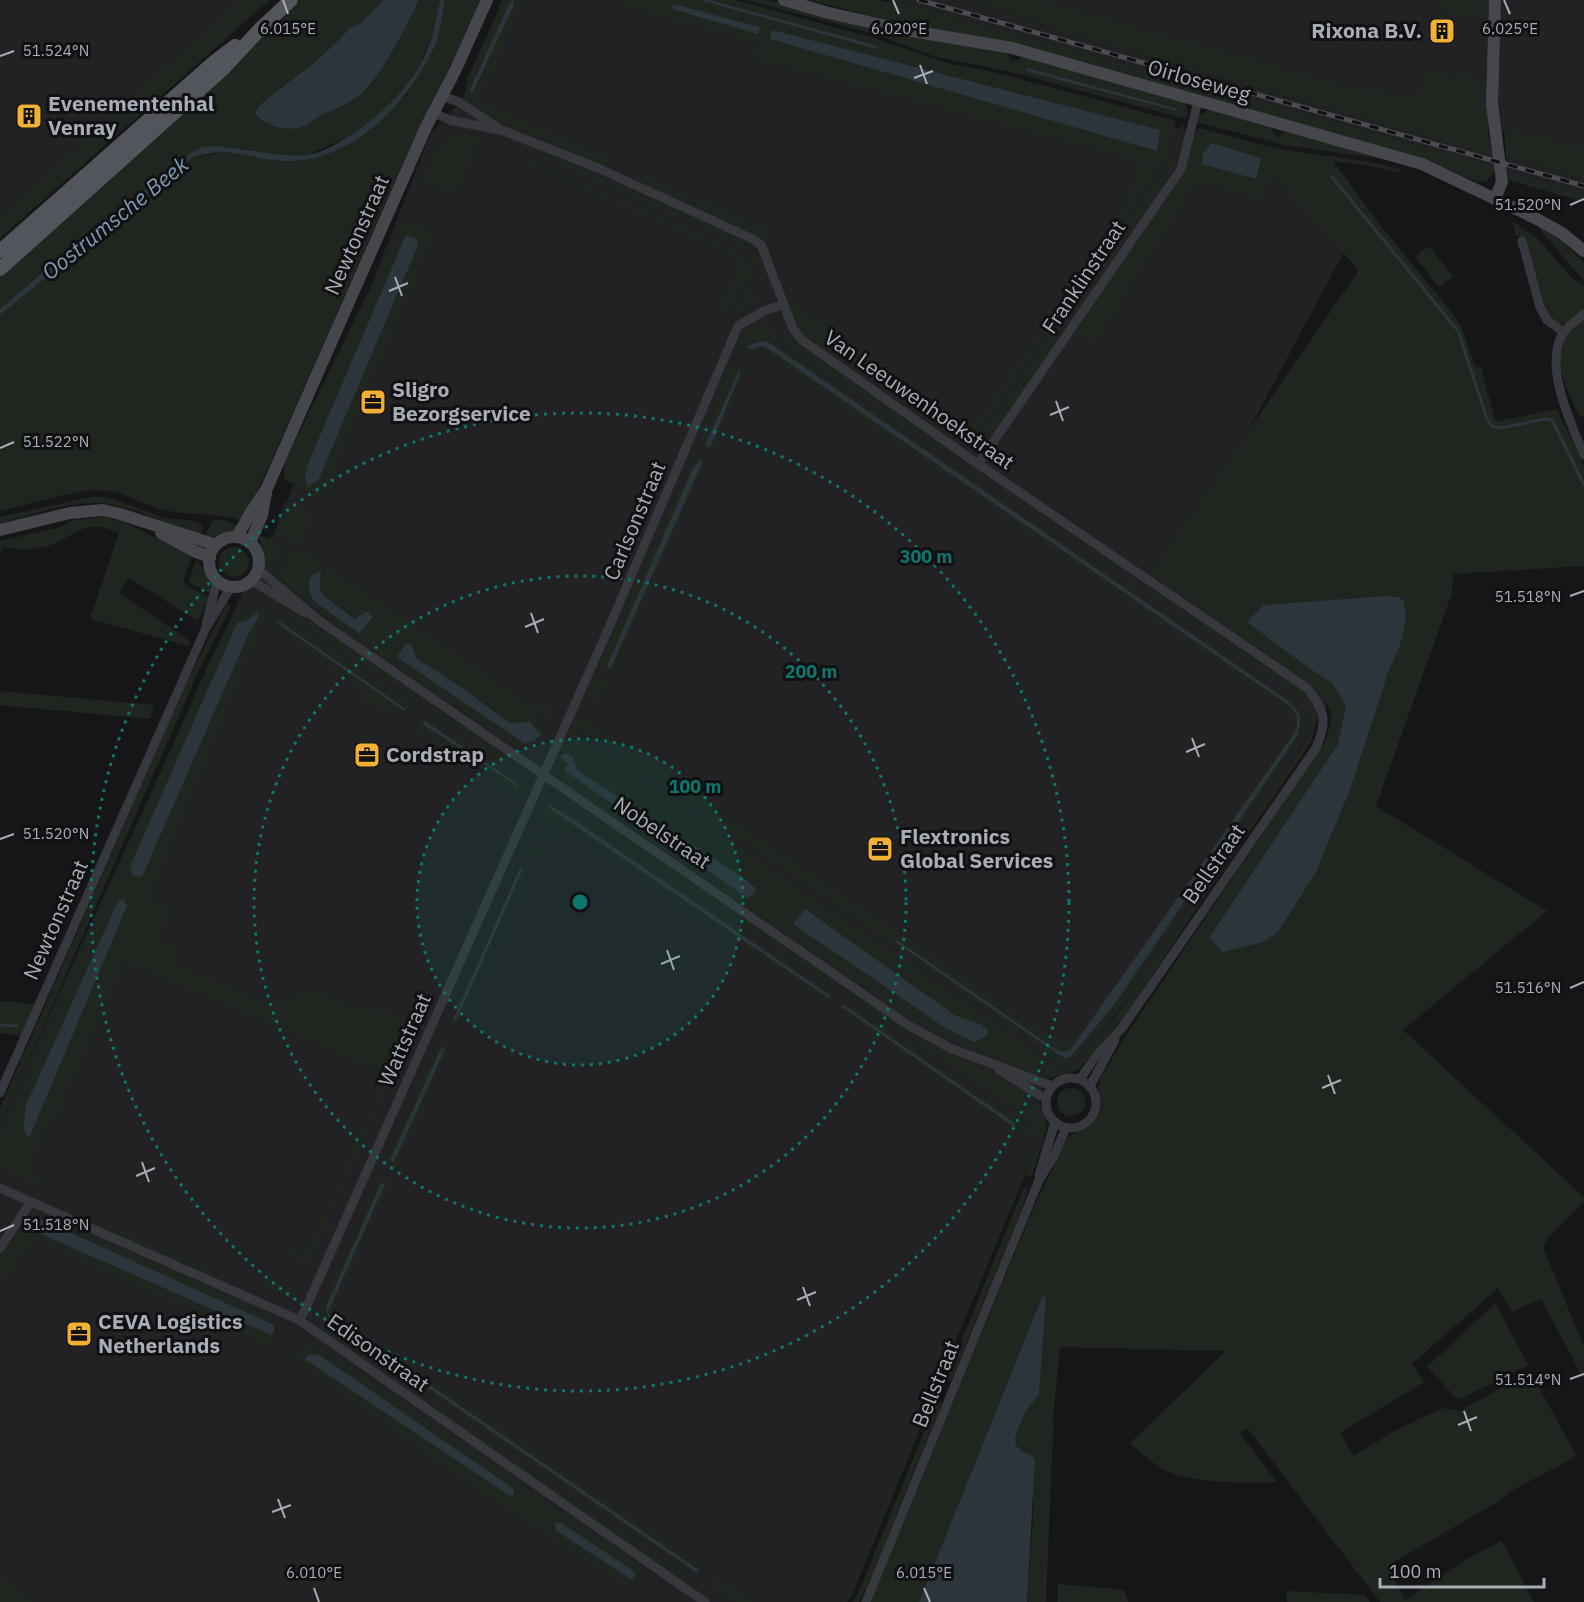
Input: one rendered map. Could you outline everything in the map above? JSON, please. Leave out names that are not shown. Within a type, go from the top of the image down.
[{"type":"main road","points":[[0,269],[223,69],[291,0]]},
{"type":"main road","points":[[0,251],[214,62],[261,28]]},
{"type":"street","name":"Newtonstraat","points":[[237,537],[267,488],[426,127],[487,0]]},
{"type":"street","name":"Oirloseweg","points":[[784,0],[900,29],[1012,48],[1422,164],[1562,232],[1584,251]]},
{"type":"street","points":[[1495,0],[1492,104],[1502,182],[1495,199]]},
{"type":"street","name":"Van Leeuwenhoekstraat","points":[[442,96],[459,102],[504,132]]},
{"type":"street","name":"Franklinstraat","points":[[978,464],[1181,169],[1198,101]]},
{"type":"street","name":"Van Leeuwenhoekstraat","points":[[434,113],[450,120],[504,132],[600,169],[755,240],[762,246],[793,329],[802,340],[978,464],[1307,688],[1319,704],[1323,716]]},
{"type":"street","points":[[1522,241],[1540,306],[1547,320],[1563,332]]},
{"type":"street","name":"Carlsonstraat","points":[[543,775],[738,326],[766,310],[783,305]]},
{"type":"street","points":[[1584,314],[1563,332],[1557,347],[1555,369],[1584,455]]},
{"type":"street","name":"Newtonstraat","points":[[250,543],[262,515],[267,488]]},
{"type":"street","points":[[0,530],[90,510],[114,512],[216,545]]},
{"type":"street","points":[[142,522],[177,543],[210,557]]},
{"type":"street","points":[[237,537],[250,543],[258,556],[258,569],[251,580],[242,586],[231,587],[217,580],[210,569],[210,557],[216,545],[225,538],[237,537]]},
{"type":"street","name":"Nobelstraat","points":[[258,569],[318,620],[908,1025],[950,1047],[1052,1086]]},
{"type":"street","name":"Newtonstraat","points":[[205,630],[217,580]]},
{"type":"street","name":"Nobelstraat","points":[[251,580],[291,606],[318,620]]},
{"type":"street","name":"Newtonstraat","points":[[0,1093],[205,630],[231,587]]},
{"type":"street","name":"Bellstraat","points":[[1090,1086],[1122,1028],[1316,748],[1323,730],[1323,716]]},
{"type":"street","name":"Wattstraat","points":[[298,1320],[305,1310],[543,775]]},
{"type":"street","name":"Bellstraat","points":[[1080,1080],[1096,1056],[1122,1028]]},
{"type":"street","name":"Nobelstraat","points":[[993,1065],[1046,1098]]},
{"type":"street","points":[[1065,1078],[1080,1080],[1090,1086],[1096,1098],[1095,1112],[1086,1123],[1080,1127],[1066,1128],[1054,1122],[1047,1112],[1046,1098],[1052,1086],[1065,1078]]},
{"type":"street","name":"Bellstraat","points":[[866,1602],[1039,1180],[1054,1122]]},
{"type":"street","name":"Bellstraat","points":[[1039,1180],[1054,1156],[1066,1128]]},
{"type":"street","name":"Edisonstraat","points":[[0,1188],[298,1320],[705,1602]]},
{"type":"street","points":[[0,1248],[30,1203]]},
{"type":"shaded area","points":[[0,0],[262,0],[0,237]]},
{"type":"shaded area","points":[[238,0],[270,0],[0,238],[0,217]]},
{"type":"shaded area","points":[[301,0],[383,0],[360,24],[349,29],[316,61],[262,103],[319,116],[354,100],[373,80],[394,49],[418,0],[440,0],[431,38],[420,64],[404,90],[364,126],[344,139],[308,155],[284,155],[229,147],[192,152],[0,309],[0,275]]},
{"type":"shaded area","points":[[445,0],[480,0],[407,155],[243,521],[226,516],[166,510],[117,493],[98,490],[55,497],[0,511],[0,315],[192,158],[222,152],[289,161],[308,160],[325,155],[406,96],[434,46]]},
{"type":"shaded area","points":[[502,0],[715,0],[1300,161],[1361,220],[1173,571],[1332,696],[1247,834],[1085,1056],[1068,1070],[1049,1073],[1036,1111],[1044,1130],[846,1602],[25,1602],[0,1585],[0,1123],[266,541],[275,534],[431,133],[461,101]]},
{"type":"shaded area","points":[[504,0],[522,0],[522,7],[483,94],[477,97],[482,102],[615,159],[602,166],[473,109],[464,98],[468,76]],"holes":[[[510,2],[514,5],[475,92],[470,92]]]},
{"type":"shaded area","points":[[608,0],[700,0],[877,48],[877,46],[710,0],[736,0],[874,38],[951,64],[990,71],[1176,121],[1167,156],[987,420],[977,430],[962,432],[952,438],[804,335],[784,296],[969,423],[978,419],[1119,217],[1139,161],[752,59],[757,43],[659,18]],"holes":[[[673,4],[759,27],[758,34],[672,9]],[[773,30],[1160,130],[1157,150],[770,39]]]},
{"type":"shaded area","points":[[746,0],[768,0],[885,32],[1008,54],[1014,61],[1023,57],[1184,100],[1188,113],[1186,119],[1015,73],[933,56],[874,34]]},
{"type":"shaded area","points":[[810,0],[880,0],[886,2],[893,0],[1495,166],[1494,173],[1486,181],[1478,182],[1398,151],[1021,46],[885,20]]},
{"type":"shaded area","points":[[893,0],[968,0],[1078,37],[1493,156],[1495,166]]},
{"type":"shaded area","points":[[968,0],[1044,0],[1356,88],[1418,95],[1425,69],[1454,77],[1457,71],[1486,83],[1488,131],[1493,156],[1078,37]]},
{"type":"shaded area","points":[[1025,0],[1584,0],[1584,154],[1374,94]]},
{"type":"shaded area","points":[[1438,0],[1486,0],[1486,14],[1477,20],[1441,11],[1436,7]]},
{"type":"shaded area","points":[[1209,110],[1269,126],[1279,137],[1287,131],[1390,160],[1284,145],[1196,122],[1198,116]]},
{"type":"shaded area","points":[[1182,124],[1184,126],[1174,168],[1170,175],[991,437],[983,443],[974,445],[965,445],[956,441],[959,438],[981,436],[991,422],[1172,159]]},
{"type":"shaded area","points":[[1504,126],[1584,147],[1584,179],[1506,158]]},
{"type":"shaded area","points":[[1200,128],[1278,149],[1364,161],[1400,169],[1399,173],[1367,165],[1333,161],[1384,230],[1454,315],[1462,328],[1475,367],[1481,367],[1495,420],[1557,409],[1584,466],[1584,566],[1453,574],[1452,593],[1376,806],[1547,911],[1403,1030],[1584,1197],[1584,1202],[1547,1239],[1543,1247],[1584,1347],[1584,1380],[1541,1299],[1512,1312],[1498,1288],[1412,1364],[1424,1382],[1340,1433],[1354,1456],[1391,1433],[1442,1408],[1459,1411],[1521,1377],[1534,1378],[1576,1455],[1574,1458],[1511,1491],[1499,1501],[1389,1565],[1405,1600],[1465,1560],[1502,1541],[1534,1602],[1380,1602],[1247,1428],[1240,1433],[1277,1482],[1222,1482],[1194,1479],[1158,1466],[1130,1443],[1226,1351],[1060,1347],[1054,1408],[1046,1602],[1027,1602],[1034,1502],[1021,1451],[1015,1439],[1024,1413],[1039,1395],[1046,1297],[1042,1297],[919,1602],[870,1602],[1034,1207],[1068,1137],[1092,1123],[1098,1116],[1101,1108],[1098,1089],[1101,1077],[1126,1035],[1326,740],[1332,718],[1325,696],[1151,572],[1359,270],[1272,176],[1261,199],[1198,181],[1097,342],[1093,340],[1090,343],[1077,330],[1184,172],[1194,135]],"holes":[[[1384,596],[1398,597],[1397,654],[1389,670],[1350,790],[1316,872],[1312,784],[1338,744],[1346,705],[1332,683],[1248,622],[1263,605]]]},
{"type":"shaded area","points":[[459,132],[484,140],[733,248],[746,257],[753,280],[741,285],[725,319],[716,315],[739,264],[735,257],[478,143],[455,196],[420,180],[438,143]]},
{"type":"shaded area","points":[[519,144],[562,160],[739,237],[760,261],[765,277],[763,293],[753,262],[742,247],[517,147]]},
{"type":"shaded area","points":[[1506,158],[1584,179],[1584,192],[1507,171]]},
{"type":"shaded area","points":[[631,168],[774,231],[769,239],[760,239],[753,233],[636,182]]},
{"type":"shaded area","points":[[1507,171],[1584,192],[1584,202],[1509,180]]},
{"type":"shaded area","points":[[404,220],[436,232],[323,495],[318,495],[316,498],[284,479],[285,461]],"holes":[[[417,239],[418,246],[318,481]]]},
{"type":"shaded area","points":[[1512,221],[1538,239],[1571,277],[1584,286],[1584,310],[1570,321],[1557,323],[1548,316],[1525,237],[1516,236]]},
{"type":"shaded area","points":[[1540,227],[1558,237],[1584,263],[1584,281],[1542,232]]},
{"type":"shaded area","points":[[1429,246],[1453,276],[1439,287],[1415,257]]},
{"type":"shaded area","points":[[755,288],[760,300],[740,314],[735,313],[743,291]]},
{"type":"shaded area","points":[[1584,319],[1584,417],[1579,416],[1562,374],[1560,351],[1569,331]]},
{"type":"shaded area","points":[[762,322],[769,323],[782,348],[1296,703],[1299,710],[1301,727],[1291,750],[1121,1001],[1070,1063],[1052,1060],[1040,1047],[583,731],[565,735],[575,712],[1063,1044],[1069,1043],[1102,1007],[1291,734],[1294,722],[1289,712],[764,353],[754,354],[744,350],[738,338]]},
{"type":"shaded area","points":[[777,325],[794,341],[946,448],[943,452],[788,346]]},
{"type":"shaded area","points":[[734,364],[745,370],[741,387],[712,451],[698,444],[726,381],[724,373],[727,367]]},
{"type":"shaded area","points":[[952,453],[1304,693],[1316,719],[1316,726],[1308,747],[1124,1018],[1078,1070],[1050,1078],[1042,1077],[1047,1067],[1064,1068],[1077,1064],[1114,1018],[1306,740],[1311,724],[1310,716],[1301,698],[950,456]]},
{"type":"shaded area","points":[[695,454],[709,459],[613,674],[599,667],[601,655],[605,654]],"holes":[[[702,460],[611,668],[608,666],[693,468],[697,462]]]},
{"type":"shaded area","points":[[95,496],[115,500],[161,517],[196,522],[203,526],[201,536],[134,511],[95,503],[59,507],[0,523],[0,517]]},
{"type":"shaded area","points":[[284,503],[314,515],[304,539],[554,710],[550,720],[546,723],[536,701],[315,550],[274,535]]},
{"type":"shaded area","points":[[102,517],[124,522],[192,555],[183,582],[186,586],[209,597],[198,621],[129,578],[119,593],[190,641],[189,646],[90,619],[119,533],[106,528],[87,528],[45,547],[19,549],[3,547],[0,555],[0,541],[57,528],[74,520]]},
{"type":"shaded area","points":[[213,520],[223,520],[239,526],[223,535],[204,537]]},
{"type":"shaded area","points":[[259,535],[281,544],[284,548],[270,574],[266,570]]},
{"type":"shaded area","points":[[234,547],[245,551],[249,562],[245,573],[234,577],[223,573],[219,562],[223,551]]},
{"type":"shaded area","points":[[296,549],[309,553],[531,704],[545,733],[540,740],[519,749],[350,635],[276,577],[290,550]],"holes":[[[320,575],[318,580],[325,597],[356,619],[364,612],[358,633],[315,602],[310,595]],[[413,648],[417,659],[510,723],[530,722],[524,743],[397,657]]]},
{"type":"shaded area","points":[[197,559],[209,578],[210,593],[188,582]]},
{"type":"shaded area","points":[[263,595],[322,629],[416,693],[415,699],[263,599]]},
{"type":"shaded area","points":[[227,603],[231,606],[230,609],[200,668],[0,1125],[0,1108],[187,681]]},
{"type":"shaded area","points":[[258,603],[269,609],[151,897],[172,907],[160,940],[182,947],[175,963],[271,1003],[314,989],[364,1010],[391,1011],[417,1023],[392,1077],[125,962],[54,1125],[49,1123],[28,1171],[43,1178],[41,1185],[89,1207],[88,1210],[7,1172],[0,1164],[0,1138],[210,661],[236,611],[246,612]],"holes":[[[259,616],[248,635],[142,877],[134,876],[132,862],[237,623]],[[124,900],[127,906],[31,1135],[27,1135],[23,1129],[26,1105],[118,901]]]},
{"type":"shaded area","points":[[276,614],[319,640],[413,704],[402,718],[358,701],[362,692],[355,688],[356,685],[340,677],[340,673],[317,663],[317,659],[310,657],[311,652],[296,646],[297,641],[271,622]],"holes":[[[278,621],[405,708],[404,711],[277,623]]]},
{"type":"shaded area","points":[[593,676],[610,682],[595,710],[591,707],[586,694]]},
{"type":"shaded area","points":[[0,691],[154,705],[150,719],[0,705]]},
{"type":"shaded area","points":[[434,706],[513,760],[508,764],[427,708]]},
{"type":"shaded area","points":[[425,713],[521,778],[520,790],[515,797],[509,794],[511,789],[488,774],[453,752],[415,733]],"holes":[[[425,721],[517,786],[423,725]]]},
{"type":"shaded area","points":[[581,737],[1029,1046],[1042,1058],[1037,1074],[929,1031],[585,797],[563,779],[557,768],[556,761],[563,741]],"holes":[[[573,757],[576,770],[738,874],[756,888],[754,894],[747,898],[568,773],[564,769]],[[805,909],[956,1017],[793,923]]]},
{"type":"shaded area","points":[[557,793],[840,984],[841,990],[551,794]]},
{"type":"shaded area","points":[[548,797],[837,995],[830,1006],[573,828],[568,833],[551,822],[535,857],[524,854],[526,849],[533,852],[546,822],[539,819],[540,811]],"holes":[[[548,805],[573,819],[830,996],[827,998]]]},
{"type":"shaded area","points":[[519,864],[529,867],[459,1025],[450,1021]],"holes":[[[520,868],[523,870],[456,1021],[453,1019]]]},
{"type":"shaded area","points":[[854,993],[914,1035],[1027,1093],[1020,1111],[1014,1110],[847,996]]},
{"type":"shaded area","points":[[844,1000],[1028,1128],[1031,1139],[1022,1174],[1019,1173],[1028,1143],[1022,1133],[837,1010]]},
{"type":"shaded area","points":[[0,1001],[36,1004],[21,1036],[0,1033]]},
{"type":"shaded area","points":[[440,1040],[451,1046],[397,1170],[385,1164]],"holes":[[[441,1048],[444,1049],[394,1161],[390,1160]]]},
{"type":"shaded area","points":[[382,1083],[389,1085],[294,1300],[236,1275],[236,1272],[264,1284],[269,1278],[298,1290],[308,1265],[285,1255],[295,1232],[301,1235],[294,1237],[292,1244],[294,1250],[300,1254],[307,1251],[309,1241],[314,1237],[356,1141],[361,1143],[362,1140],[358,1138]]},
{"type":"shaded area","points":[[1071,1088],[1081,1092],[1085,1102],[1081,1112],[1071,1116],[1061,1112],[1057,1102],[1061,1092]]},
{"type":"shaded area","points":[[1033,1096],[1043,1110],[1047,1128],[1032,1176],[1026,1176],[1037,1142],[1034,1127],[1024,1115]]},
{"type":"shaded area","points":[[381,1175],[389,1177],[392,1181],[334,1312],[704,1567],[696,1576],[318,1316]],"holes":[[[381,1183],[385,1184],[328,1312],[331,1317],[699,1570],[697,1573],[337,1325],[328,1316],[326,1307]]]},
{"type":"shaded area","points":[[1024,1187],[1028,1189],[1020,1213],[951,1381],[945,1381]]},
{"type":"shaded area","points":[[1015,1188],[1018,1188],[1014,1199],[938,1381],[937,1380]]},
{"type":"shaded area","points":[[42,1214],[269,1313],[276,1327],[271,1346],[268,1351],[251,1338],[35,1240],[0,1287],[0,1259],[26,1221]],"holes":[[[41,1234],[190,1287],[274,1325],[271,1335]]]},
{"type":"shaded area","points":[[104,1223],[217,1272],[207,1274],[106,1230]]},
{"type":"shaded area","points":[[1496,1304],[1528,1365],[1458,1400],[1427,1367]]},
{"type":"shaded area","points":[[314,1319],[692,1580],[684,1582],[320,1331]]},
{"type":"shaded area","points":[[307,1346],[322,1348],[643,1567],[630,1589],[468,1485],[291,1357],[299,1348]],"holes":[[[310,1354],[318,1354],[514,1489],[514,1494]],[[556,1523],[561,1523],[632,1570],[632,1580],[555,1530]]]},
{"type":"shaded area","points":[[931,1394],[934,1395],[852,1595],[847,1602],[843,1602],[850,1591]]},
{"type":"shaded area","points":[[938,1398],[942,1403],[869,1582],[859,1602],[853,1602],[860,1589]]},
{"type":"shaded area","points":[[715,1574],[753,1602],[734,1602],[708,1585]]},
{"type":"shaded area","points":[[0,1576],[38,1602],[0,1602]]},
{"type":"shaded area","points":[[1058,1584],[1124,1590],[1128,1602],[1057,1602]]},
{"type":"shaded area","points":[[1286,1591],[1365,1595],[1370,1602],[1287,1602]]},
{"type":"water","points":[[383,0],[418,0],[387,61],[360,95],[301,127],[289,129],[276,126],[264,121],[255,113],[262,103],[316,61],[349,28],[360,24]]},
{"type":"water","name":"Oostrumsche Beek","points":[[440,0],[445,0],[440,29],[425,65],[412,86],[396,105],[358,138],[337,150],[315,158],[292,161],[224,152],[192,158],[0,315],[0,309],[49,267],[192,152],[203,147],[215,146],[283,155],[306,155],[330,147],[365,125],[401,92],[419,66],[432,36]]},
{"type":"water","points":[[700,0],[710,0],[878,46],[877,49]]},
{"type":"water","points":[[513,1],[514,5],[472,94],[471,87],[510,2]]},
{"type":"water","points":[[673,4],[760,27],[758,34],[672,9]]},
{"type":"water","points":[[772,30],[1160,130],[1157,151],[770,39]]},
{"type":"water","points":[[1027,68],[1178,109],[1177,111],[1026,71]]},
{"type":"water","points":[[1211,143],[1261,158],[1256,179],[1202,164],[1203,154]]},
{"type":"water","points":[[406,235],[417,239],[418,245],[318,481],[308,486],[305,478],[307,466]]},
{"type":"water","points":[[763,341],[768,342],[1287,700],[1299,713],[1298,734],[1114,1005],[1071,1056],[1065,1058],[1059,1055],[895,942],[897,940],[1057,1050],[1063,1052],[1070,1050],[1296,731],[1296,715],[1290,706],[767,348],[760,346],[752,350],[747,347]]},
{"type":"water","points":[[739,371],[741,372],[710,448],[705,445]]},
{"type":"water","points":[[700,459],[702,463],[611,668],[607,666],[693,468]]},
{"type":"water","points":[[321,571],[320,587],[325,597],[355,619],[364,612],[368,612],[373,617],[359,633],[312,598],[309,588],[310,580],[312,576]]},
{"type":"water","points":[[1384,596],[1398,597],[1403,600],[1405,618],[1402,636],[1350,790],[1316,872],[1278,932],[1263,942],[1223,952],[1209,938],[1338,744],[1346,705],[1332,683],[1247,622],[1263,605]]},
{"type":"water","points":[[258,612],[259,616],[248,635],[142,877],[134,876],[130,872],[132,862],[237,623],[248,620]]},
{"type":"water","points":[[279,621],[406,709],[404,711],[277,623]]},
{"type":"water","points":[[406,643],[411,644],[417,659],[510,723],[530,722],[541,734],[534,741],[524,743],[397,657]]},
{"type":"water","points":[[425,721],[518,784],[517,786],[422,724]]},
{"type":"water","points":[[567,753],[573,757],[577,770],[738,874],[756,888],[754,894],[747,898],[568,773],[564,769],[568,765],[560,756]]},
{"type":"water","points":[[548,804],[831,996],[828,998],[549,808]]},
{"type":"water","points":[[520,868],[523,869],[456,1021],[453,1020]]},
{"type":"water","points":[[124,900],[127,906],[30,1136],[27,1135],[23,1129],[26,1105],[118,901]]},
{"type":"water","points":[[805,909],[956,1016],[980,1024],[988,1031],[987,1036],[974,1042],[944,1027],[793,924]]},
{"type":"water","points":[[844,1005],[1016,1124],[1014,1127],[842,1007]]},
{"type":"water","points":[[441,1048],[445,1049],[394,1162],[390,1160]]},
{"type":"water","points":[[381,1183],[385,1184],[328,1312],[331,1317],[699,1570],[697,1573],[337,1325],[328,1316],[326,1307]]},
{"type":"water","points":[[38,1218],[274,1325],[274,1331],[271,1335],[41,1234],[33,1230],[32,1224]]},
{"type":"water","points":[[1044,1295],[1046,1299],[1039,1395],[1024,1413],[1015,1439],[1021,1451],[1035,1459],[1027,1602],[919,1602],[1042,1297]]},
{"type":"water","points":[[310,1354],[313,1356],[318,1354],[514,1489],[514,1494],[510,1496],[305,1359]]},
{"type":"water","points":[[555,1523],[561,1523],[632,1570],[635,1575],[632,1580],[555,1530]]},
{"type":"waterway","points":[[1332,177],[1458,331],[1487,419],[1492,426],[1501,428],[1545,419],[1552,420],[1584,485]]},
{"type":"waterway","points":[[0,1025],[16,1026]]},
{"type":"railway","points":[[919,0],[1584,186]]},
{"type":"place","name":"Rixona B.V.","points":[[1442,31]]},
{"type":"place","name":"Evenementenhal Venray","points":[[29,116]]},
{"type":"place","name":"Sligro Bezorgservice","points":[[373,402]]},
{"type":"place","name":"Cordstrap","points":[[367,755]]},
{"type":"place","name":"Flextronics Global Services","points":[[880,849]]},
{"type":"place","name":"CEVA Logistics Netherlands","points":[[79,1334]]}]
